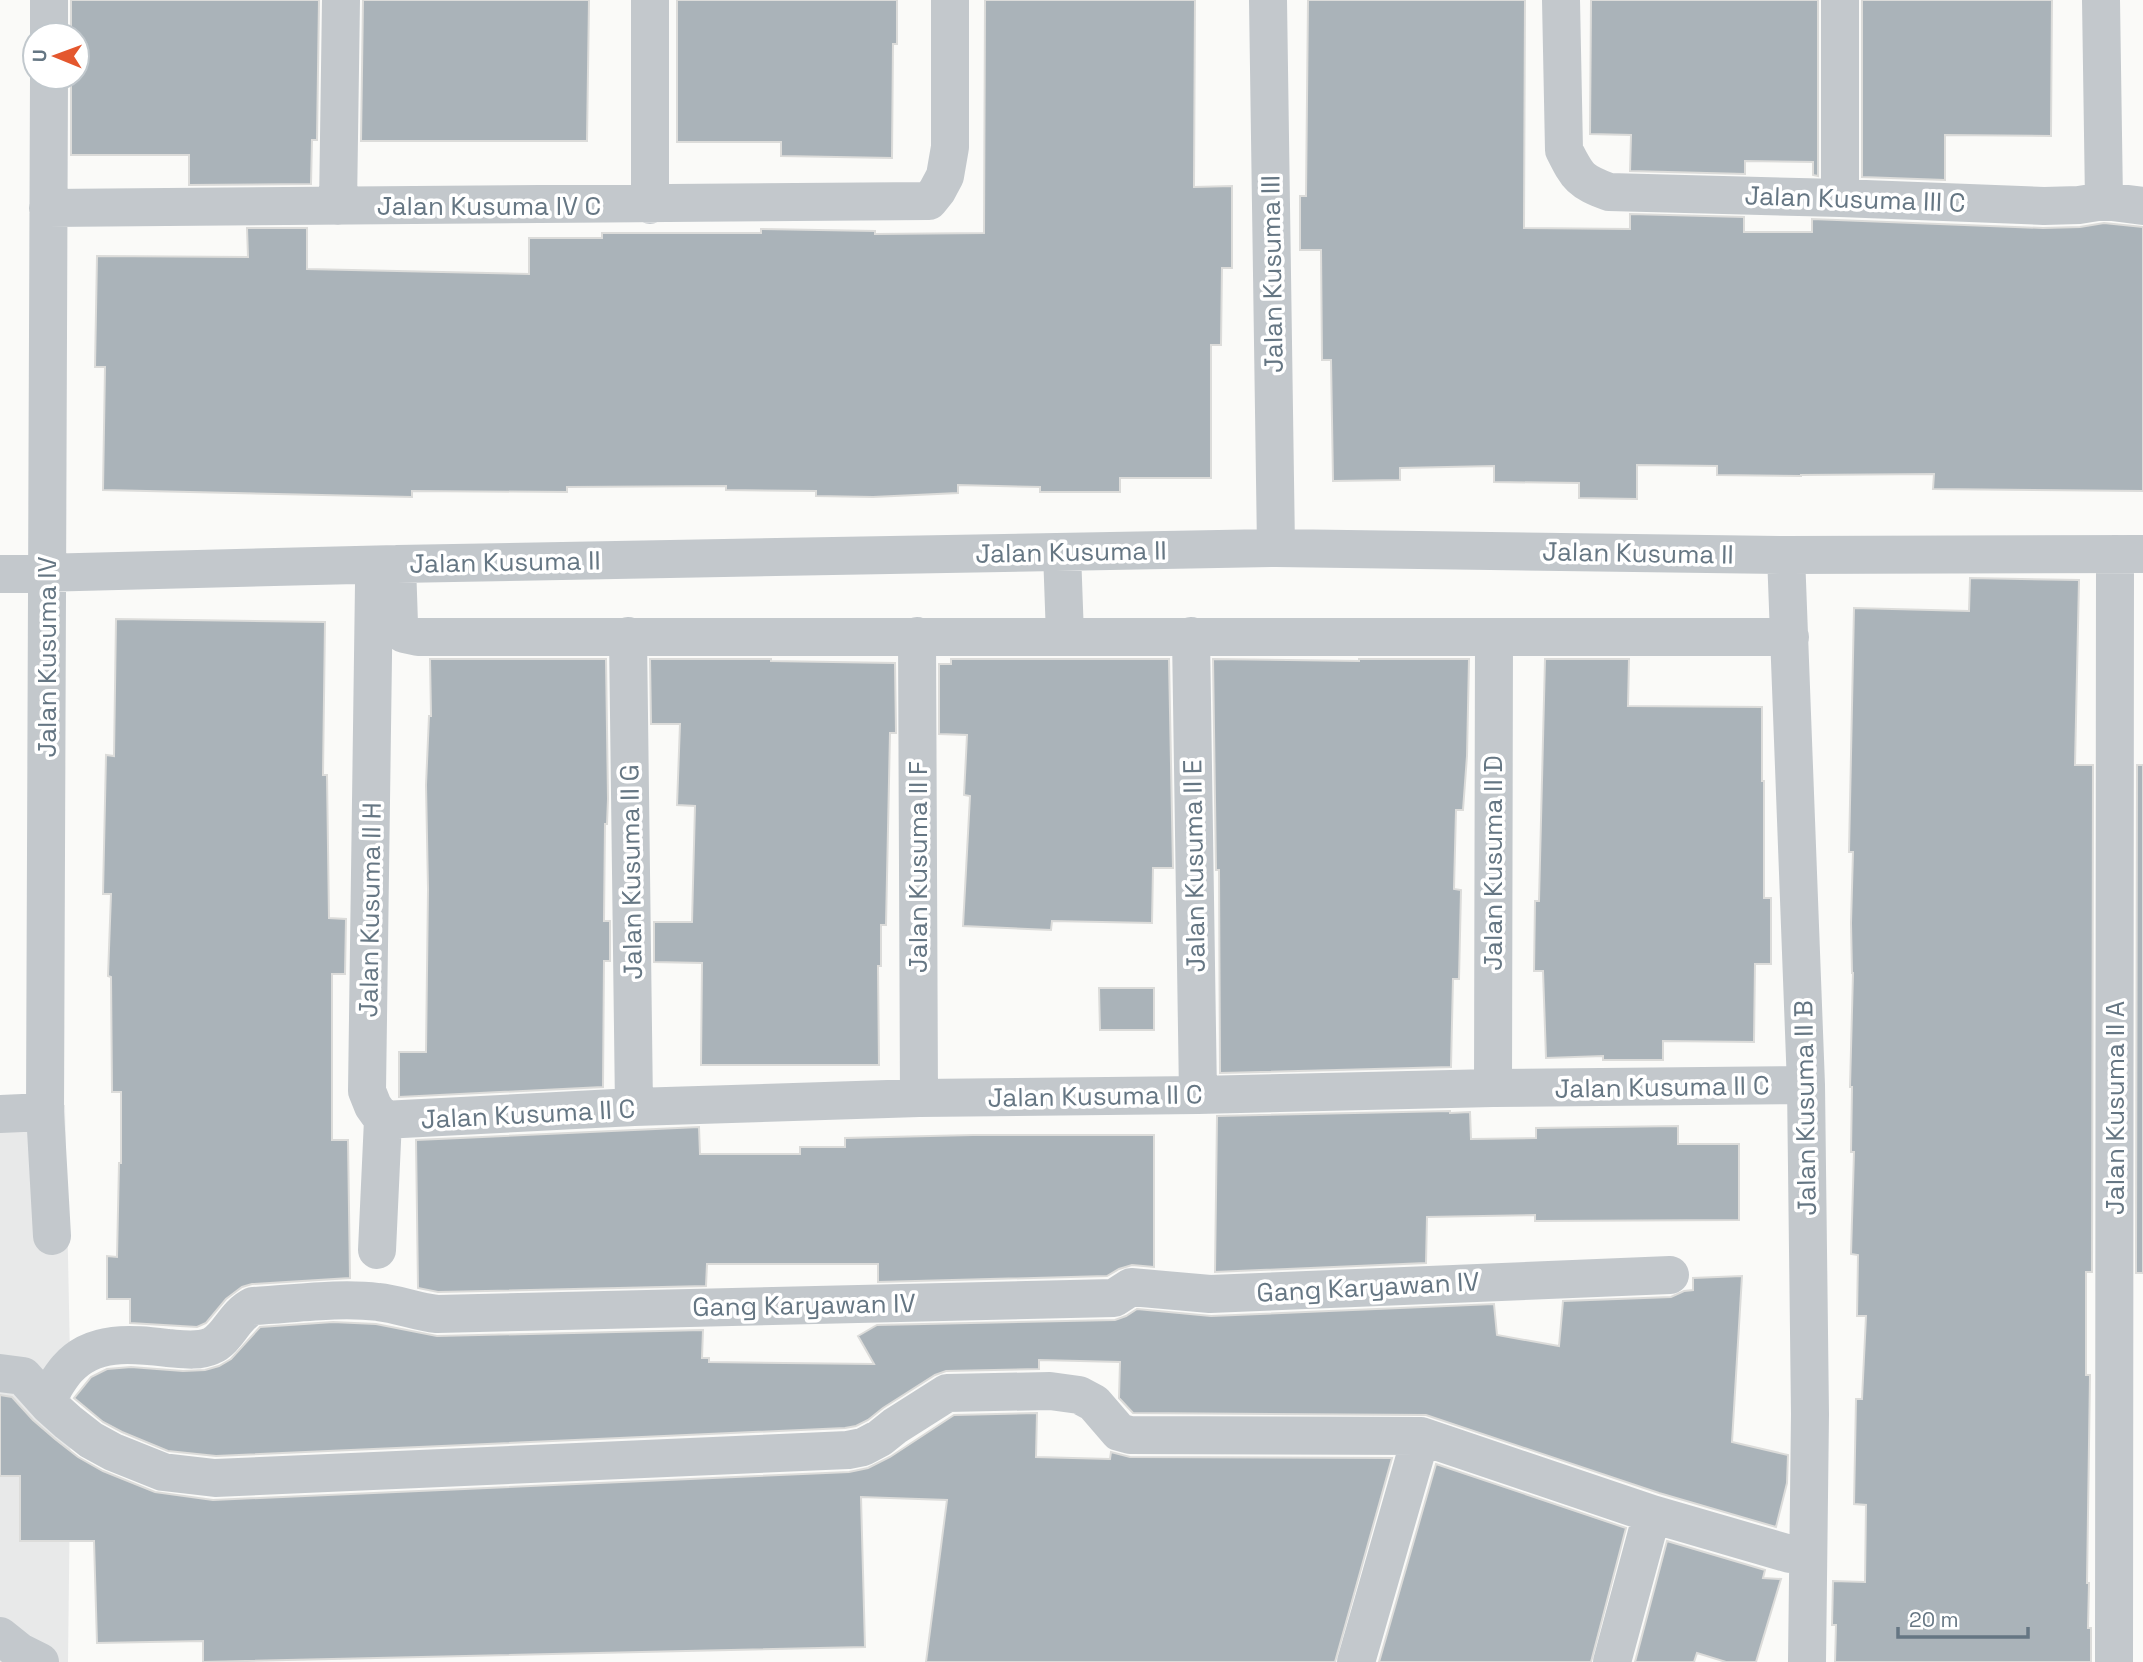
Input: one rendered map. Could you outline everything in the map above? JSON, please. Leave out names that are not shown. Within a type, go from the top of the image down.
[{"type":"street","points":[[49,0],[49,21]]},
{"type":"street","points":[[338,206],[341,0]]},
{"type":"street","points":[[650,0],[650,205]]},
{"type":"street","name":"Jalan Kusuma IV C","points":[[48,208],[929,201],[946,176],[950,147],[950,0]]},
{"type":"street","name":"Jalan Kusuma III","points":[[1268,0],[1276,548]]},
{"type":"street","name":"Jalan Kusuma III C","points":[[1561,0],[1564,150],[1574,170],[1586,183],[1609,192],[2044,206],[2104,201],[2143,206]]},
{"type":"street","points":[[1840,0],[1840,198]]},
{"type":"street","points":[[2101,0],[2104,201]]},
{"type":"street","name":"Jalan Kusuma IV","points":[[49,91],[45,1112],[52,1236]]},
{"type":"street","name":"Jalan Kusuma II","points":[[0,574],[386,564],[1276,548],[1786,555],[2129,554]]},
{"type":"street","points":[[1062,552],[1065,636]]},
{"type":"street","name":"Jalan Kusuma II A","points":[[2114,1662],[2129,554]]},
{"type":"street","name":"Jalan Kusuma II B","points":[[1786,555],[1806,1085],[1810,1414],[1807,1662]]},
{"type":"street","points":[[386,564],[399,624],[404,634],[418,637],[1790,637]]},
{"type":"street","name":"Jalan Kusuma II H","points":[[383,1120],[367,1091],[386,564]]},
{"type":"street","name":"Jalan Kusuma II G","points":[[628,636],[634,1107]]},
{"type":"street","name":"Jalan Kusuma II F","points":[[917,636],[919,1098]]},
{"type":"street","name":"Jalan Kusuma II E","points":[[1191,636],[1198,1095]]},
{"type":"street","name":"Jalan Kusuma II D","points":[[1493,1088],[1494,637]]},
{"type":"street","name":"Jalan Kusuma II C","points":[[383,1120],[634,1107],[919,1098],[1806,1085]]},
{"type":"street","points":[[0,1114],[45,1112]]},
{"type":"street","points":[[377,1250],[383,1120]]},
{"type":"street","name":"Gang Karyawan IV","points":[[49,1405],[46,1400],[68,1368],[93,1350],[131,1344],[188,1350],[209,1347],[219,1341],[244,1310],[253,1306],[351,1301],[379,1302],[419,1312],[478,1313],[1114,1298],[1131,1287],[1210,1294],[1670,1275]]},
{"type":"street","points":[[0,1373],[23,1376],[49,1405],[91,1440],[113,1452],[163,1472],[215,1478],[848,1450],[863,1447],[880,1438],[947,1393],[1049,1391],[1079,1395],[1094,1403],[1119,1432],[1130,1435],[1421,1436],[1652,1514],[1790,1554]]},
{"type":"street","points":[[1356,1662],[1421,1436]]},
{"type":"street","points":[[1612,1662],[1652,1514]]},
{"type":"street","points":[[0,1636],[20,1652],[40,1662]]},
{"type":"shaded area","points":[[0,1105],[65,1105],[71,1408],[68,1662],[0,1662]]},
{"type":"building","points":[[71,0],[319,0],[317,140],[312,140],[311,184],[189,185],[189,155],[71,155],[71,91],[91,91],[91,21],[71,21]]},
{"type":"building","points":[[363,0],[589,0],[587,141],[361,141]]},
{"type":"building","points":[[677,0],[897,0],[897,44],[893,44],[892,158],[781,156],[781,142],[677,142]]},
{"type":"building","points":[[985,0],[1195,0],[1194,187],[1232,186],[1232,268],[1222,268],[1221,345],[1211,345],[1211,478],[1120,478],[1120,492],[1040,492],[1040,487],[958,485],[958,493],[873,497],[816,496],[816,491],[726,490],[726,486],[567,487],[567,492],[412,491],[412,497],[103,490],[105,367],[95,367],[97,256],[248,257],[247,228],[307,228],[307,269],[529,274],[529,238],[602,238],[602,233],[761,233],[761,229],[875,231],[875,234],[984,233]]},
{"type":"building","points":[[1308,0],[1525,0],[1524,228],[1630,229],[1630,214],[1744,217],[1744,232],[1812,232],[1812,219],[2043,228],[2104,223],[2143,227],[2143,491],[1933,489],[1934,474],[1717,475],[1717,466],[1637,465],[1637,499],[1579,498],[1579,483],[1494,482],[1494,466],[1400,468],[1400,480],[1333,481],[1331,360],[1322,360],[1321,250],[1300,250],[1300,196],[1306,196]]},
{"type":"building","points":[[1591,0],[1818,0],[1818,176],[1813,175],[1813,162],[1745,161],[1745,174],[1630,171],[1631,135],[1590,134]]},
{"type":"building","points":[[1862,0],[2052,0],[2051,136],[1945,135],[1945,180],[1862,177]]},
{"type":"building","points":[[1970,578],[2079,580],[2075,765],[2093,765],[2092,1272],[2086,1272],[2086,1375],[2090,1375],[2087,1583],[2091,1662],[1835,1662],[1833,1581],[1865,1582],[1866,1505],[1854,1504],[1856,1399],[1862,1399],[1866,1316],[1857,1316],[1858,1255],[1851,1254],[1854,1152],[1851,1152],[1850,1087],[1853,852],[1849,852],[1854,608],[1969,611]]},
{"type":"building","points":[[116,619],[325,622],[323,775],[327,775],[329,918],[346,919],[345,974],[332,974],[332,1140],[348,1140],[350,1278],[252,1284],[242,1287],[226,1299],[206,1323],[197,1327],[130,1323],[130,1299],[107,1299],[107,1256],[117,1257],[121,1163],[121,1092],[112,1092],[111,977],[108,976],[111,894],[103,894],[106,755],[114,756]]},
{"type":"building","points":[[430,659],[606,659],[608,799],[605,824],[604,921],[610,921],[610,961],[604,961],[603,1087],[399,1097],[399,1052],[426,1052],[426,785],[431,716]]},
{"type":"building","points":[[650,659],[895,663],[896,733],[890,733],[886,925],[881,925],[881,966],[878,966],[879,1065],[701,1065],[702,963],[654,962],[654,922],[692,922],[695,806],[677,805],[680,724],[651,724]]},
{"type":"building","points":[[951,659],[1169,659],[1173,868],[1153,868],[1152,923],[1052,921],[1051,930],[963,926],[970,796],[964,795],[967,735],[939,734],[939,664],[951,664]]},
{"type":"building","points":[[1213,659],[1469,659],[1463,810],[1456,810],[1454,889],[1461,890],[1459,979],[1453,979],[1451,1067],[1220,1073],[1219,870],[1216,870]]},
{"type":"building","points":[[1545,659],[1629,659],[1628,706],[1762,707],[1764,898],[1771,898],[1771,964],[1755,964],[1754,1042],[1663,1041],[1663,1060],[1603,1060],[1603,1056],[1546,1058],[1543,971],[1534,971],[1535,901],[1539,901]]},
{"type":"building","points":[[2137,765],[2143,765],[2143,1273],[2136,1273]]},
{"type":"building","points":[[1099,988],[1154,988],[1154,1030],[1100,1030]]},
{"type":"building","points":[[1470,1112],[1471,1139],[1536,1138],[1536,1128],[1678,1126],[1678,1144],[1739,1144],[1739,1220],[1535,1221],[1535,1215],[1427,1217],[1426,1263],[1215,1272],[1217,1116]]},
{"type":"building","points":[[699,1127],[700,1154],[800,1154],[800,1147],[845,1147],[845,1138],[1154,1135],[1154,1267],[1132,1265],[1107,1276],[878,1282],[878,1264],[707,1264],[706,1286],[438,1292],[418,1288],[416,1140]]},
{"type":"building","points":[[1742,1276],[1732,1442],[1788,1455],[1787,1483],[1776,1527],[1659,1493],[1426,1415],[1133,1413],[1119,1398],[1120,1362],[1039,1360],[1039,1369],[946,1371],[935,1375],[868,1420],[845,1428],[216,1456],[168,1451],[103,1422],[74,1398],[91,1377],[107,1369],[131,1367],[183,1371],[219,1366],[231,1359],[260,1327],[333,1322],[376,1324],[437,1336],[703,1330],[702,1358],[709,1358],[709,1362],[874,1364],[858,1336],[877,1325],[1115,1320],[1137,1309],[1211,1316],[1494,1304],[1497,1335],[1559,1346],[1563,1301],[1671,1297],[1693,1290],[1693,1278]]},
{"type":"building","points":[[0,1395],[12,1397],[55,1439],[78,1457],[103,1471],[155,1492],[213,1500],[849,1472],[868,1468],[890,1457],[954,1415],[1037,1413],[1036,1457],[1110,1459],[1111,1452],[1130,1457],[1392,1458],[1335,1662],[926,1662],[947,1500],[861,1497],[865,1647],[203,1662],[203,1641],[97,1643],[94,1541],[20,1541],[20,1476],[0,1476]]},
{"type":"building","points":[[1436,1464],[1626,1528],[1591,1662],[1379,1662]]},
{"type":"building","points":[[1667,1541],[1765,1570],[1763,1578],[1781,1579],[1756,1662],[1726,1662],[1697,1653],[1694,1662],[1635,1662]]}]
